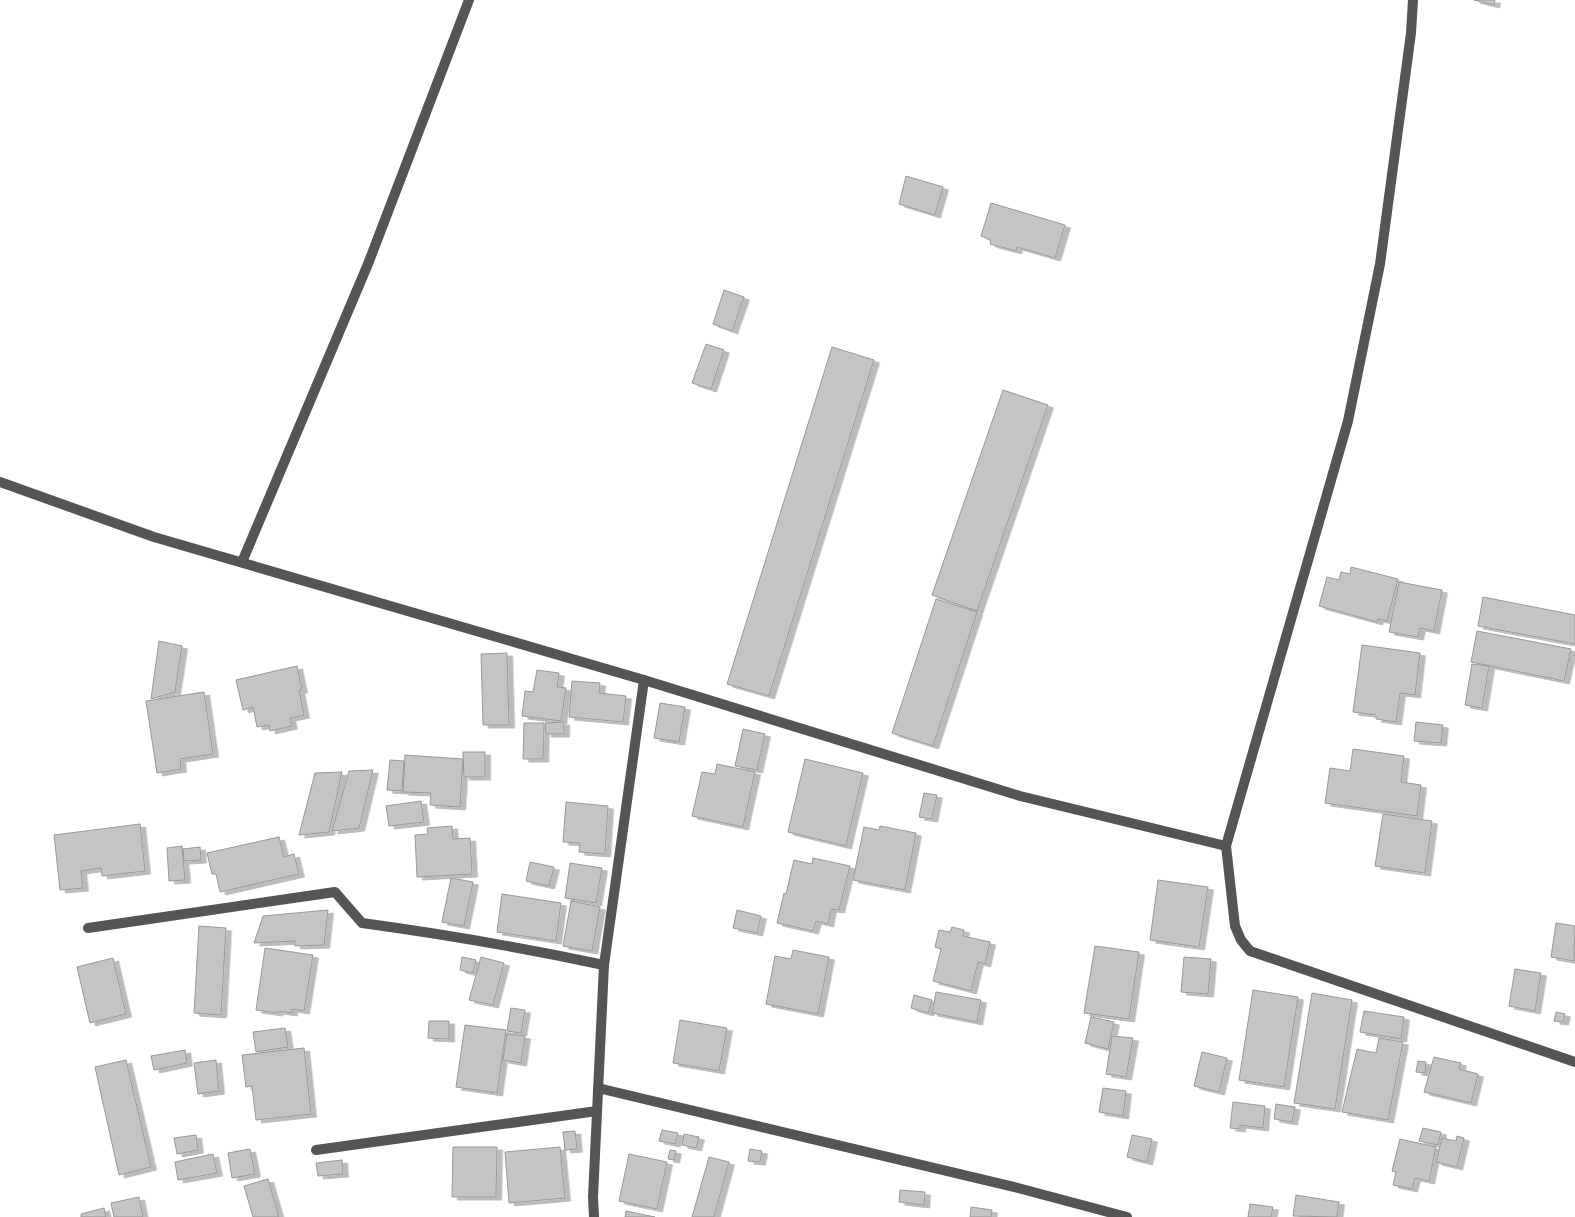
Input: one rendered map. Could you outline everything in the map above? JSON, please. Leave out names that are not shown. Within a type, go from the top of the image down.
[{"type":"street","points":[[242,562],[368,264],[469,0]]},
{"type":"street","points":[[1413,0],[1411,33],[1380,264],[1348,421],[1226,846],[1235,926],[1241,940],[1250,951],[1575,1062]]},
{"type":"street","points":[[0,482],[154,537],[644,680],[1020,796],[1226,846]]},
{"type":"street","points":[[594,1217],[593,1197],[604,965],[644,680]]},
{"type":"street","points":[[88,928],[335,892],[362,923],[524,949],[604,965]]},
{"type":"street","points":[[598,1088],[1008,1186],[1127,1217]]},
{"type":"street","points":[[316,1150],[597,1111]]},
{"type":"building","points":[[1474,0],[1495,0],[1494,5]]},
{"type":"building","points":[[906,176],[943,187],[935,215],[899,204]]},
{"type":"building","points":[[991,203],[1065,225],[1055,258],[1017,247],[1016,251],[990,244],[991,240],[981,236]]},
{"type":"building","points":[[724,290],[744,297],[732,331],[713,324]]},
{"type":"building","points":[[706,344],[724,350],[711,389],[692,383]]},
{"type":"building","points":[[832,347],[874,360],[769,696],[727,684]]},
{"type":"building","points":[[1003,390],[1048,405],[977,611],[932,595]]},
{"type":"building","points":[[1351,567],[1398,579],[1387,621],[1378,619],[1377,622],[1319,606],[1327,577],[1339,580],[1341,572],[1350,574]]},
{"type":"building","points":[[1399,582],[1442,590],[1434,631],[1420,628],[1418,637],[1389,632]]},
{"type":"building","points":[[1483,597],[1575,615],[1575,644],[1478,626]]},
{"type":"building","points":[[936,599],[977,612],[933,746],[892,733]]},
{"type":"building","points":[[1477,631],[1571,649],[1564,681],[1471,662]]},
{"type":"building","points":[[159,641],[182,646],[175,692],[151,699]]},
{"type":"building","points":[[1362,645],[1420,653],[1415,695],[1400,693],[1396,722],[1376,719],[1376,715],[1353,712]]},
{"type":"building","points":[[507,653],[509,725],[483,725],[481,654]]},
{"type":"building","points":[[1472,664],[1489,666],[1482,708],[1465,705]]},
{"type":"building","points":[[297,666],[302,690],[299,690],[304,715],[290,718],[292,726],[270,731],[269,725],[257,727],[253,707],[243,710],[236,680]]},
{"type":"building","points":[[537,670],[559,673],[557,687],[566,688],[561,721],[522,716],[525,691],[533,692]]},
{"type":"building","points":[[572,681],[600,683],[599,693],[626,696],[623,722],[569,717]]},
{"type":"building","points":[[204,692],[213,754],[180,759],[181,769],[157,773],[146,701]]},
{"type":"building","points":[[660,703],[685,707],[679,742],[654,738]]},
{"type":"building","points":[[564,722],[564,734],[546,734],[545,723]]},
{"type":"building","points":[[1416,722],[1443,725],[1441,743],[1414,741]]},
{"type":"building","points":[[524,723],[544,723],[543,759],[523,759]]},
{"type":"building","points":[[743,729],[765,734],[757,770],[735,766]]},
{"type":"building","points":[[1353,749],[1404,756],[1401,782],[1421,785],[1417,816],[1325,803],[1330,768],[1350,771]]},
{"type":"building","points":[[463,752],[485,752],[485,777],[464,777]]},
{"type":"building","points":[[405,755],[463,759],[460,807],[430,805],[431,793],[403,792]]},
{"type":"building","points":[[805,759],[863,773],[846,846],[788,832]]},
{"type":"building","points":[[390,760],[404,761],[402,791],[387,790]]},
{"type":"building","points":[[717,764],[755,772],[743,827],[692,816],[702,772],[715,774]]},
{"type":"building","points":[[373,770],[359,828],[332,831],[349,771]]},
{"type":"building","points":[[342,772],[329,832],[299,835],[315,773]]},
{"type":"building","points":[[924,793],[937,795],[932,819],[919,817]]},
{"type":"building","points":[[421,801],[424,822],[389,826],[386,806]]},
{"type":"building","points":[[566,802],[608,806],[605,854],[579,852],[580,843],[563,842]]},
{"type":"building","points":[[1383,814],[1432,821],[1425,873],[1375,866]]},
{"type":"building","points":[[140,824],[145,871],[102,876],[101,868],[81,871],[83,888],[60,890],[54,835]]},
{"type":"building","points":[[452,826],[453,839],[470,838],[472,874],[417,877],[415,835],[428,834],[427,828]]},
{"type":"building","points":[[880,826],[916,833],[905,890],[853,880],[864,827],[879,830]]},
{"type":"building","points":[[279,837],[284,857],[294,854],[299,874],[220,892],[216,874],[212,874],[207,853]]},
{"type":"building","points":[[182,846],[185,880],[169,881],[167,848]]},
{"type":"building","points":[[200,847],[201,860],[184,861],[183,849]]},
{"type":"building","points":[[813,858],[850,866],[839,910],[831,909],[828,924],[816,921],[813,931],[777,923],[794,860],[812,864]]},
{"type":"building","points":[[530,862],[554,867],[549,886],[526,881]]},
{"type":"building","points":[[570,863],[602,868],[596,903],[565,898]]},
{"type":"building","points":[[451,878],[473,882],[464,926],[442,922]]},
{"type":"building","points":[[1158,880],[1208,887],[1199,947],[1150,940]]},
{"type":"building","points":[[502,894],[561,903],[556,941],[497,932]]},
{"type":"building","points":[[571,901],[600,907],[592,951],[563,946]]},
{"type":"building","points":[[328,910],[324,945],[295,946],[295,941],[254,943],[263,916]]},
{"type":"building","points":[[737,910],[761,916],[757,933],[733,928]]},
{"type":"building","points":[[1556,923],[1575,926],[1574,961],[1551,957]]},
{"type":"building","points":[[199,926],[226,928],[221,1015],[194,1013]]},
{"type":"building","points":[[952,927],[964,930],[963,936],[990,942],[985,964],[978,962],[971,991],[933,981],[941,949],[935,947],[939,930],[950,932]]},
{"type":"building","points":[[1095,946],[1139,952],[1129,1019],[1084,1013]]},
{"type":"building","points":[[265,948],[313,955],[304,1011],[292,1009],[292,1013],[278,1011],[277,1013],[256,1010]]},
{"type":"building","points":[[793,950],[829,957],[818,1014],[766,1004],[775,956],[791,959]]},
{"type":"building","points":[[462,957],[476,960],[473,973],[460,970]]},
{"type":"building","points":[[481,957],[504,963],[493,1005],[469,1000]]},
{"type":"building","points":[[1184,957],[1211,959],[1208,994],[1181,992]]},
{"type":"building","points":[[113,958],[126,1014],[90,1023],[77,967]]},
{"type":"building","points":[[1515,969],[1541,973],[1535,1011],[1509,1006]]},
{"type":"building","points":[[1253,990],[1298,997],[1284,1087],[1239,1080]]},
{"type":"building","points":[[936,992],[981,1000],[977,1022],[932,1013]]},
{"type":"building","points":[[1312,993],[1352,1000],[1335,1109],[1294,1103]]},
{"type":"building","points":[[914,995],[932,1000],[928,1013],[911,1008]]},
{"type":"building","points":[[511,1008],[525,1010],[521,1033],[507,1031]]},
{"type":"building","points":[[1364,1011],[1404,1017],[1401,1039],[1360,1032]]},
{"type":"building","points":[[1556,1012],[1565,1014],[1563,1022],[1554,1021]]},
{"type":"building","points":[[1091,1017],[1114,1022],[1108,1049],[1085,1043]]},
{"type":"building","points":[[680,1020],[727,1028],[719,1071],[673,1063]]},
{"type":"building","points":[[429,1021],[449,1021],[449,1039],[428,1038]]},
{"type":"building","points":[[465,1025],[506,1030],[497,1093],[456,1087]]},
{"type":"building","points":[[285,1028],[288,1047],[256,1052],[253,1032]]},
{"type":"building","points":[[507,1034],[525,1036],[521,1063],[503,1060]]},
{"type":"building","points":[[1112,1036],[1133,1038],[1126,1077],[1106,1074]]},
{"type":"building","points":[[1379,1038],[1403,1042],[1388,1120],[1342,1112],[1357,1049],[1376,1053]]},
{"type":"building","points":[[304,1048],[311,1114],[256,1120],[252,1086],[246,1087],[242,1055]]},
{"type":"building","points":[[185,1050],[187,1063],[154,1070],[151,1056]]},
{"type":"building","points":[[1202,1052],[1227,1058],[1219,1092],[1194,1086]]},
{"type":"building","points":[[1434,1057],[1461,1063],[1459,1069],[1478,1074],[1471,1103],[1424,1092]]},
{"type":"building","points":[[126,1060],[151,1167],[119,1175],[95,1067]]},
{"type":"building","points":[[216,1060],[219,1091],[198,1094],[194,1063]]},
{"type":"building","points":[[1418,1061],[1426,1062],[1425,1073],[1416,1072]]},
{"type":"building","points":[[1103,1088],[1126,1091],[1123,1116],[1099,1112]]},
{"type":"building","points":[[1233,1102],[1265,1106],[1263,1128],[1240,1125],[1240,1129],[1230,1128]]},
{"type":"building","points":[[1276,1104],[1295,1107],[1292,1122],[1274,1119]]},
{"type":"building","points":[[1423,1128],[1441,1132],[1438,1145],[1419,1141]]},
{"type":"building","points":[[662,1130],[678,1133],[675,1144],[659,1141]]},
{"type":"building","points":[[575,1131],[577,1149],[565,1150],[563,1132]]},
{"type":"building","points":[[684,1134],[699,1137],[696,1148],[682,1145]]},
{"type":"building","points":[[196,1135],[198,1150],[177,1154],[174,1138]]},
{"type":"building","points":[[1132,1135],[1152,1139],[1147,1162],[1127,1157]]},
{"type":"building","points":[[1457,1136],[1464,1138],[1457,1167],[1436,1162],[1442,1138],[1456,1141]]},
{"type":"building","points":[[1400,1139],[1436,1147],[1429,1181],[1415,1178],[1412,1189],[1393,1185],[1396,1172],[1392,1171]]},
{"type":"building","points":[[453,1147],[497,1147],[496,1197],[452,1197]]},
{"type":"building","points":[[560,1147],[565,1198],[509,1203],[505,1152]]},
{"type":"building","points":[[250,1149],[255,1174],[232,1178],[228,1153]]},
{"type":"building","points":[[750,1149],[762,1151],[760,1162],[748,1161]]},
{"type":"building","points":[[670,1150],[676,1151],[674,1160],[668,1159]]},
{"type":"building","points":[[213,1154],[217,1173],[178,1180],[175,1162]]},
{"type":"building","points":[[629,1154],[667,1162],[657,1209],[619,1201]]},
{"type":"building","points":[[709,1157],[729,1162],[714,1217],[692,1217]]},
{"type":"building","points":[[342,1160],[343,1174],[318,1176],[316,1163]]},
{"type":"building","points":[[268,1179],[279,1217],[253,1217],[244,1186]]},
{"type":"building","points":[[900,1190],[925,1192],[924,1205],[899,1202]]},
{"type":"building","points":[[1296,1195],[1339,1202],[1337,1217],[1293,1216]]},
{"type":"building","points":[[139,1197],[143,1217],[114,1217],[111,1203]]},
{"type":"building","points":[[1250,1204],[1273,1207],[1271,1217],[1248,1217]]},
{"type":"building","points":[[971,1207],[992,1210],[991,1217],[970,1217]]},
{"type":"building","points":[[104,1208],[106,1217],[81,1217],[81,1214]]},
{"type":"building","points":[[626,1211],[655,1217],[625,1217]]}]
